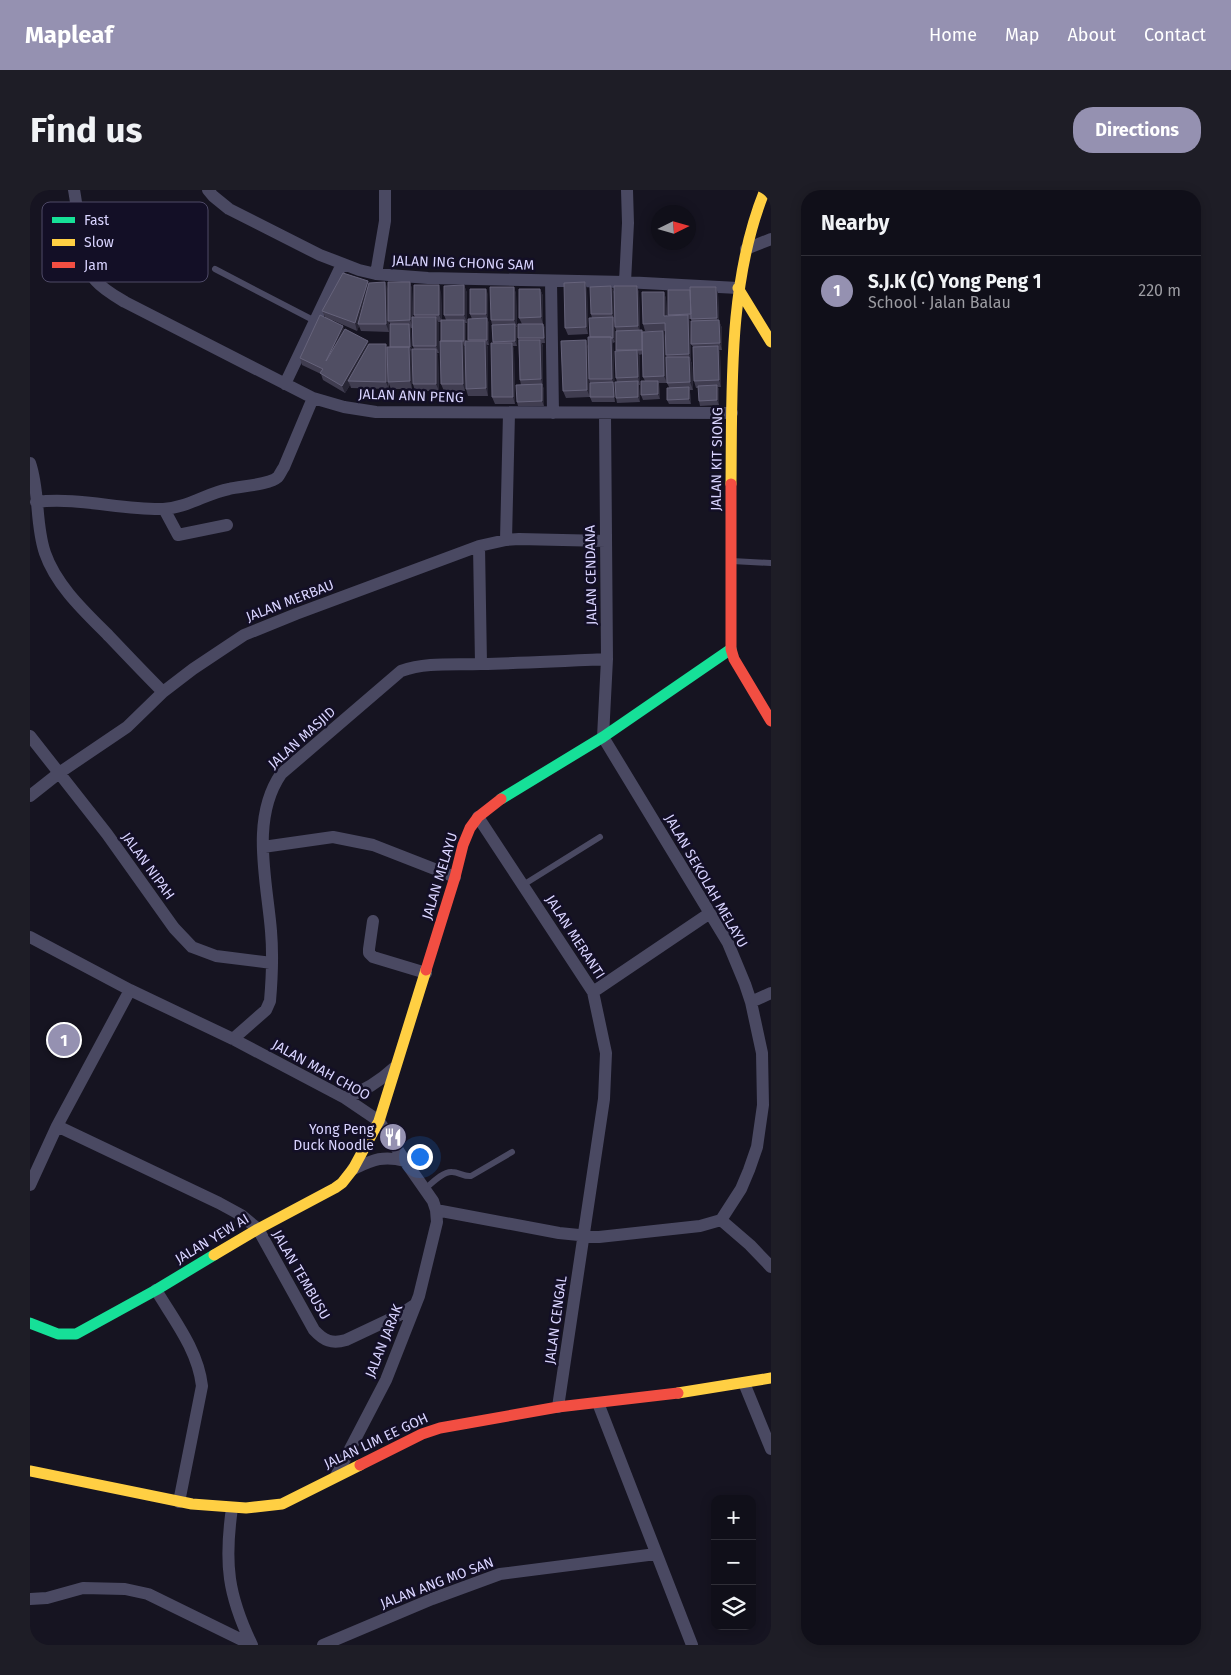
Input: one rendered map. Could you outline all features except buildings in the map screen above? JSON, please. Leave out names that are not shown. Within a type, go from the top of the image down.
[{"type":"street","name":"JALAN ING CHONG SAM","points":[[208,190],[229,210],[320,255],[376,274],[428,278],[624,282],[738,288]]},
{"type":"street","points":[[376,274],[385,221],[385,190]]},
{"type":"street","points":[[624,282],[628,223],[627,190]]},
{"type":"street","name":"JALAN KIT SIONG","points":[[765,190],[758,206],[746,249],[738,288],[732,413],[731,649],[734,659],[771,721]]},
{"type":"street","points":[[746,249],[771,239]]},
{"type":"street","points":[[285,384],[342,264]]},
{"type":"street","points":[[551,281],[553,413]]},
{"type":"street","name":"JALAN ANN PENG","points":[[97,282],[125,302],[285,384],[313,398],[344,407],[376,412],[732,413]]},
{"type":"street","points":[[738,288],[771,342]]},
{"type":"street","points":[[36,502],[50,500],[164,509],[192,502],[224,490],[270,482],[278,477],[284,467],[313,398]]},
{"type":"street","points":[[506,540],[509,413]]},
{"type":"street","name":"JALAN CENDANA","points":[[604,737],[607,659],[605,414]]},
{"type":"street","points":[[30,463],[35,478],[36,502],[44,551],[50,566],[80,606],[163,692]]},
{"type":"street","points":[[164,509],[178,535],[227,526]]},
{"type":"street","name":"JALAN MERBAU","points":[[30,796],[59,773],[127,726],[163,692],[193,669],[244,635],[479,546],[506,540],[606,541]]},
{"type":"street","points":[[479,546],[481,664]]},
{"type":"street","name":"JALAN MELAYU","points":[[380,1120],[455,877],[463,845],[470,828],[478,816],[513,791],[604,737],[731,649]]},
{"type":"street","name":"JALAN MASJID","points":[[233,1040],[266,1010],[270,1001],[272,934],[263,847],[265,814],[273,786],[281,774],[401,671],[431,664],[607,659]]},
{"type":"street","name":"JALAN NIPAH","points":[[30,736],[107,834],[174,928],[192,946],[216,956],[272,963]]},
{"type":"street","name":"JALAN SEKOLAH MELAYU","points":[[604,737],[728,943],[746,984],[751,1002],[762,1053],[763,1105],[761,1128],[749,1170],[734,1200],[721,1220]]},
{"type":"street","name":"JALAN MERANTI","points":[[478,816],[593,992],[606,1053],[606,1076],[584,1237]]},
{"type":"street","points":[[263,847],[333,837],[353,840],[373,845],[455,877]]},
{"type":"street","points":[[593,992],[710,912]]},
{"type":"street","points":[[373,921],[369,953],[373,957],[426,973]]},
{"type":"street","name":"JALAN MAH CHOO","points":[[30,937],[130,990],[233,1040],[345,1098],[380,1120],[425,1189],[436,1210]]},
{"type":"street","points":[[30,1185],[57,1126],[130,990]]},
{"type":"street","points":[[751,1002],[771,993]]},
{"type":"street","points":[[345,1098],[382,1080],[398,1065]]},
{"type":"street","name":"JALAN YEW AI","points":[[30,1323],[54,1334],[64,1336],[76,1334],[156,1290],[258,1229],[335,1188],[342,1183],[353,1169],[380,1120]]},
{"type":"street","name":"JALAN TEMBUSU","points":[[57,1126],[241,1215],[258,1229],[314,1330],[328,1341],[346,1340],[399,1316],[416,1304]]},
{"type":"street","points":[[353,1169],[382,1158],[405,1161]]},
{"type":"street","points":[[436,1210],[584,1237],[700,1226],[721,1220],[750,1245],[771,1267]]},
{"type":"street","name":"JALAN JARAK","points":[[336,1476],[386,1380],[416,1304],[437,1222],[436,1210]]},
{"type":"street","name":"JALAN CENGAL","points":[[558,1407],[584,1237]]},
{"type":"street","points":[[156,1290],[190,1346],[200,1370],[202,1386],[179,1502]]},
{"type":"street","name":"JALAN LIM EE GOH","points":[[30,1471],[179,1502],[232,1508],[261,1508],[282,1504],[422,1434],[440,1428],[558,1407],[771,1378]]},
{"type":"street","points":[[744,1383],[771,1449]]},
{"type":"street","points":[[598,1403],[692,1645]]},
{"type":"street","points":[[232,1508],[228,1534],[228,1578],[234,1603],[252,1645]]},
{"type":"street","name":"JALAN ANG MO SAN","points":[[325,1645],[432,1599],[500,1574],[656,1554]]},
{"type":"street","points":[[30,1599],[47,1598],[83,1588],[125,1589],[148,1594],[252,1645]]},
{"type":"lane","points":[[215,269],[315,321]]},
{"type":"lane","points":[[731,561],[771,562]]},
{"type":"lane","points":[[523,885],[600,837]]},
{"type":"lane","points":[[425,1189],[446,1173],[452,1172],[471,1176],[512,1152]]},
{"type":"traffic: fast","points":[[501,799],[603,737],[731,649]]},
{"type":"traffic: fast","points":[[30,1323],[58,1334],[76,1334],[156,1290],[214,1255]]},
{"type":"traffic: slow","points":[[731,484],[732,373],[738,297],[744,260],[765,190]]},
{"type":"traffic: slow","points":[[738,288],[771,342]]},
{"type":"traffic: slow","points":[[214,1255],[335,1188],[342,1183],[353,1169],[379,1121],[426,970]]},
{"type":"traffic: slow","points":[[678,1393],[771,1378]]},
{"type":"traffic: slow","points":[[30,1471],[192,1504],[246,1508],[282,1504],[360,1465]]},
{"type":"traffic: jam","points":[[731,484],[731,649],[734,659],[771,721]]},
{"type":"traffic: jam","points":[[426,970],[463,845],[470,828],[478,817],[501,799]]},
{"type":"traffic: jam","points":[[360,1465],[422,1434],[440,1428],[558,1407],[678,1393]]},
{"type":"place","name":"S.J.K (C) Yong Peng 1","points":[[64,1040]]},
{"type":"place","name":"Yong Peng Duck Noodle","points":[[393,1137]]}]
